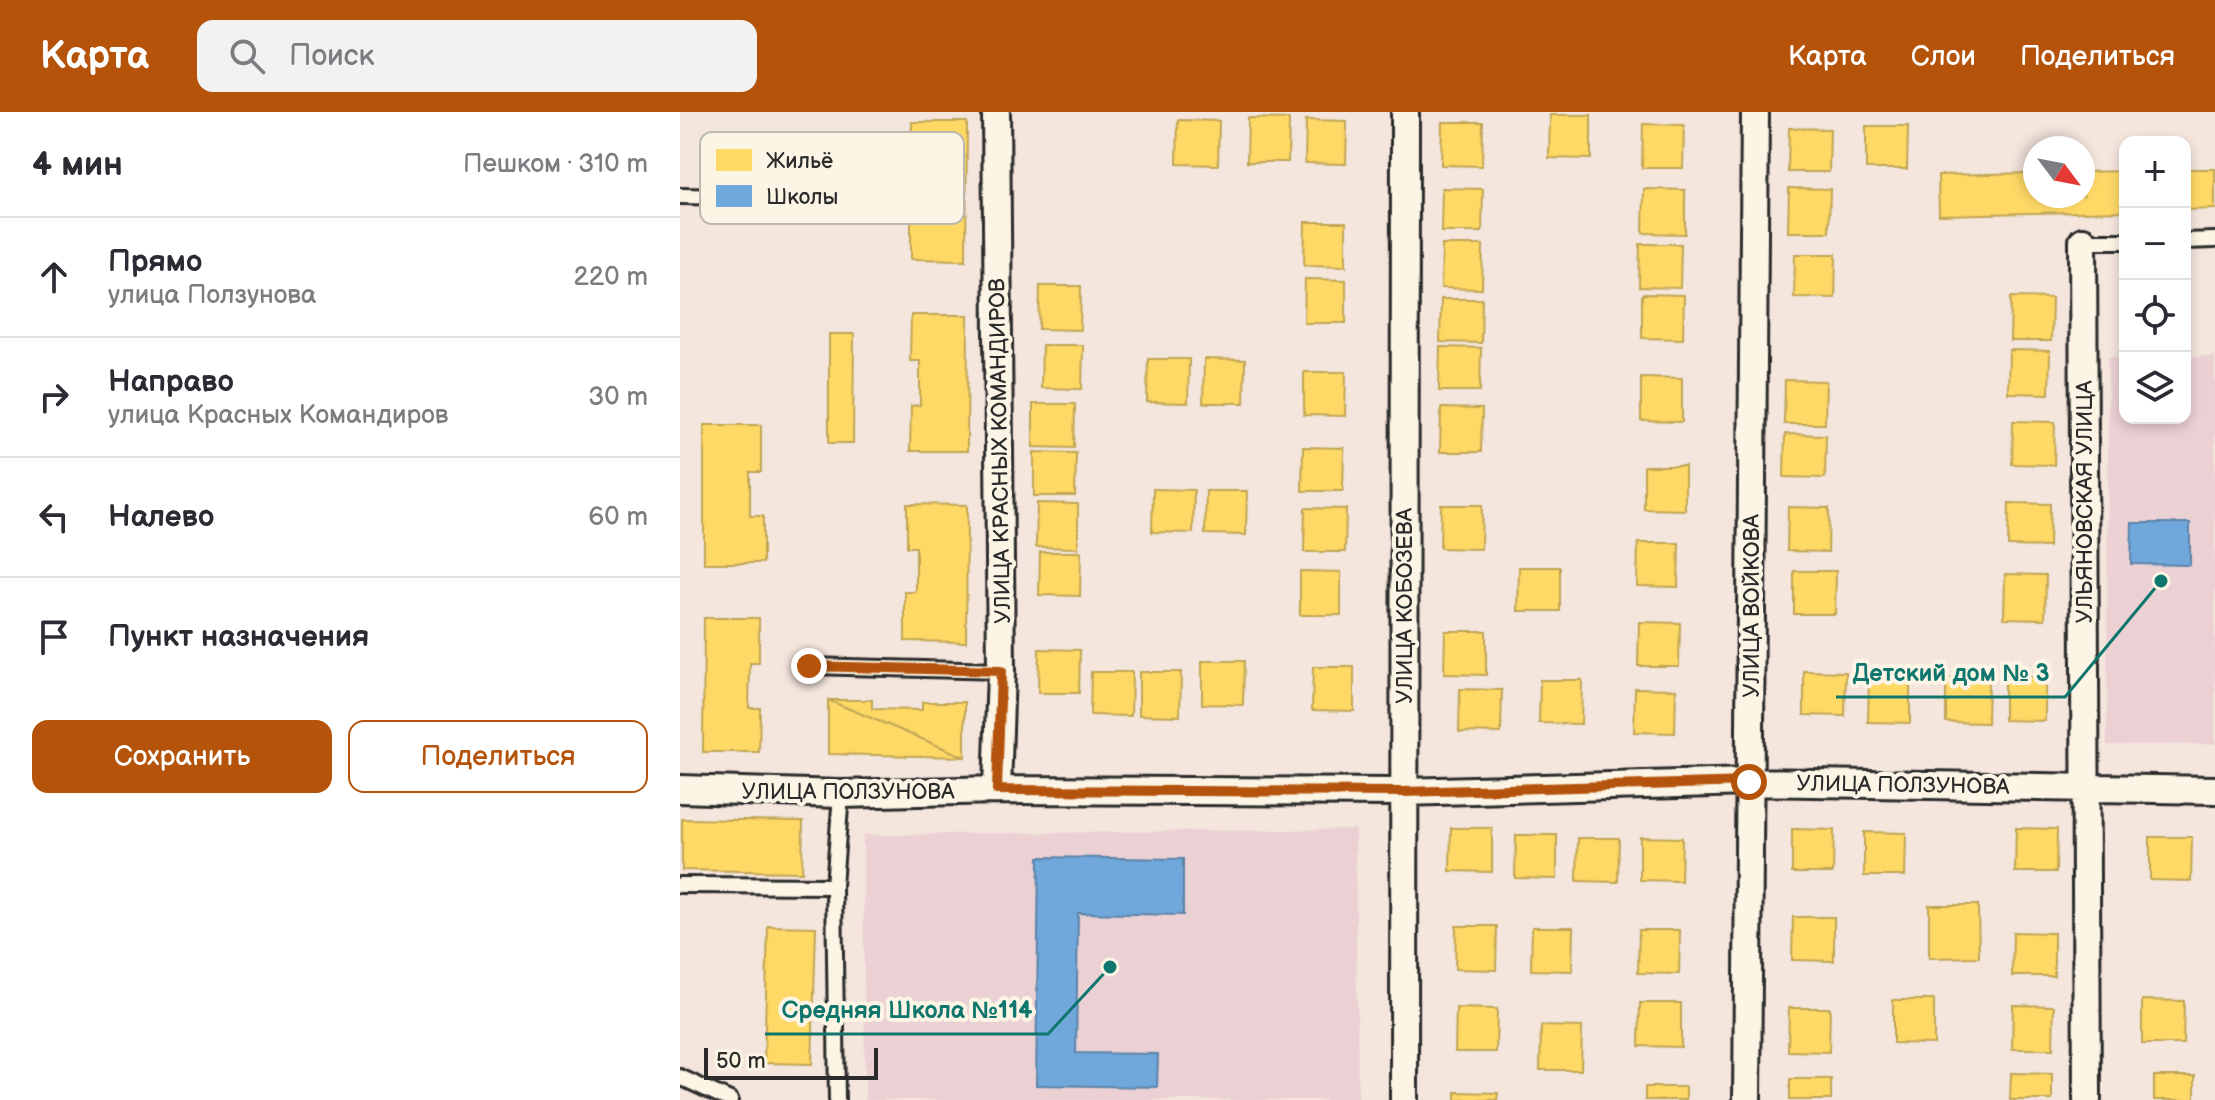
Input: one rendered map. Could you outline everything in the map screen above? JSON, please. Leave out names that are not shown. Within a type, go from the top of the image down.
[{"type":"street","name":"УЛИЦА КРАСНЫХ КОМАНДИРОВ","points":[[996,112],[1001,671],[997,790]]},
{"type":"street","name":"УЛИЦА КОБОЗЕВА","points":[[1404,1100],[1405,112]]},
{"type":"street","name":"УЛИЦА ВОЙКОВА","points":[[1747,1100],[1755,112]]},
{"type":"street","name":"УЛЬЯНОВСКАЯ УЛИЦА","points":[[2083,241],[2087,1100]]},
{"type":"street","name":"УЛИЦА ПОЛЗУНОВА","points":[[680,789],[841,794],[997,790],[1403,792],[1749,782],[2215,790]]},
{"type":"lane","points":[[680,196],[700,196]]},
{"type":"lane","points":[[2191,241],[2215,240]]},
{"type":"lane","points":[[2083,241],[2119,241]]},
{"type":"lane","points":[[809,666],[1001,671]]},
{"type":"lane","points":[[837,1100],[834,886],[841,794]]},
{"type":"lane","points":[[680,885],[834,886]]},
{"type":"lane","points":[[680,1077],[730,1100]]},
{"type":"shaded area","points":[[2215,356],[2215,744],[2107,745],[2108,357],[2119,357],[2119,424],[2191,424],[2191,357]]},
{"type":"shaded area","points":[[1355,829],[1358,1100],[865,1100],[863,835]]},
{"type":"building: Жильё","points":[[1550,115],[1591,115],[1591,159],[1549,158]]},
{"type":"building: Жильё","points":[[1248,118],[1289,119],[1288,162],[1247,162]]},
{"type":"building: Жильё","points":[[1178,120],[1219,121],[1218,165],[1177,164]]},
{"type":"building: Жильё","points":[[1306,120],[1347,121],[1346,164],[1305,163]]},
{"type":"building: Жильё","points":[[912,122],[967,122],[966,260],[911,259],[911,224],[964,224],[964,132],[912,132]]},
{"type":"building: Жильё","points":[[1442,122],[1483,122],[1482,166],[1441,165]]},
{"type":"building: Жильё","points":[[1643,124],[1684,125],[1683,168],[1642,168]]},
{"type":"building: Жильё","points":[[1866,126],[1908,126],[1907,169],[1866,169]]},
{"type":"building: Жильё","points":[[1789,128],[1830,129],[1829,172],[1788,172]]},
{"type":"building: Жильё","points":[[2191,169],[2215,169],[2215,209],[2191,210]]},
{"type":"building: Жильё","points":[[2119,171],[2119,211],[1939,215],[1938,175],[2023,173],[2023,208],[2095,208],[2095,172]]},
{"type":"building: Жильё","points":[[1442,188],[1483,189],[1482,232],[1441,232]]},
{"type":"building: Жильё","points":[[1789,188],[1830,189],[1829,232],[1788,232]]},
{"type":"building: Жильё","points":[[1644,189],[1685,190],[1685,234],[1643,233]]},
{"type":"building: Жильё","points":[[1305,222],[1346,222],[1346,266],[1304,265]]},
{"type":"building: Жильё","points":[[1640,244],[1681,244],[1680,288],[1639,287]]},
{"type":"building: Жильё","points":[[1442,245],[1483,245],[1482,289],[1441,288]]},
{"type":"building: Жильё","points":[[1795,254],[1836,254],[1835,298],[1794,297]]},
{"type":"building: Жильё","points":[[1305,279],[1346,280],[1346,323],[1304,323]]},
{"type":"building: Жильё","points":[[1040,286],[1081,286],[1080,330],[1039,329]]},
{"type":"building: Жильё","points":[[1642,294],[1684,295],[1683,339],[1642,338]]},
{"type":"building: Жильё","points":[[2011,297],[2052,298],[2051,341],[2010,341]]},
{"type":"building: Жильё","points":[[1441,299],[1482,299],[1481,343],[1440,342]]},
{"type":"building: Жильё","points":[[911,315],[968,315],[967,451],[910,451],[911,406],[920,405],[920,361],[910,361]]},
{"type":"building: Жильё","points":[[829,334],[854,334],[853,443],[829,443]]},
{"type":"building: Жильё","points":[[1042,345],[1083,345],[1082,389],[1041,388]]},
{"type":"building: Жильё","points":[[1440,347],[1481,348],[1480,391],[1439,391]]},
{"type":"building: Жильё","points":[[2009,350],[2050,351],[2049,394],[2008,393]]},
{"type":"building: Жильё","points":[[1148,359],[1189,359],[1188,403],[1147,402]]},
{"type":"building: Жильё","points":[[1204,359],[1245,360],[1244,403],[1203,403]]},
{"type":"building: Жильё","points":[[1304,372],[1346,372],[1345,416],[1304,415]]},
{"type":"building: Жильё","points":[[1641,377],[1682,378],[1682,422],[1641,421]]},
{"type":"building: Жильё","points":[[1785,380],[1826,381],[1825,424],[1784,424]]},
{"type":"building: Жильё","points":[[1033,404],[1075,404],[1074,448],[1033,447]]},
{"type":"building: Жильё","points":[[1441,408],[1482,409],[1481,452],[1440,452]]},
{"type":"building: Жильё","points":[[2013,421],[2055,422],[2054,465],[2012,464]]},
{"type":"building: Жильё","points":[[704,425],[761,425],[761,472],[750,472],[750,516],[763,516],[763,563],[704,563]]},
{"type":"building: Жильё","points":[[1785,434],[1826,435],[1825,478],[1784,477]]},
{"type":"building: Жильё","points":[[1303,447],[1344,448],[1343,491],[1302,491]]},
{"type":"building: Жильё","points":[[1034,452],[1076,453],[1075,496],[1034,496]]},
{"type":"building: Жильё","points":[[1644,466],[1685,466],[1685,510],[1644,509]]},
{"type":"building: Жильё","points":[[1153,489],[1194,490],[1193,533],[1152,532]]},
{"type":"building: Жильё","points":[[1206,491],[1247,491],[1246,535],[1205,534]]},
{"type":"building: Жильё","points":[[1037,503],[1078,504],[1078,548],[1036,547]]},
{"type":"building: Жильё","points":[[2009,503],[2050,504],[2049,547],[2008,546]]},
{"type":"building: Жильё","points":[[907,504],[967,505],[966,642],[905,641],[905,592],[916,592],[916,547],[907,547]]},
{"type":"building: Жильё","points":[[1441,505],[1482,505],[1481,549],[1440,548]]},
{"type":"building: Жильё","points":[[1788,507],[1829,508],[1828,552],[1787,551]]},
{"type":"building: Жильё","points":[[1305,508],[1346,509],[1345,552],[1304,552]]},
{"type":"building: Жильё","points":[[1638,543],[1679,543],[1678,587],[1637,586]]},
{"type":"building: Жильё","points":[[1040,552],[1081,552],[1080,596],[1039,595]]},
{"type":"building: Жильё","points":[[1519,567],[1560,567],[1560,611],[1518,611]]},
{"type":"building: Жильё","points":[[1300,571],[1341,572],[1341,615],[1300,615]]},
{"type":"building: Жильё","points":[[1794,571],[1836,571],[1835,614],[1794,614]]},
{"type":"building: Жильё","points":[[2005,574],[2046,575],[2045,619],[2004,618]]},
{"type":"building: Жильё","points":[[704,618],[759,618],[759,663],[750,663],[749,708],[760,708],[759,752],[703,752]]},
{"type":"building: Жильё","points":[[1639,622],[1680,623],[1679,666],[1638,666]]},
{"type":"building: Жильё","points":[[1445,631],[1486,631],[1486,675],[1444,674]]},
{"type":"building: Жильё","points":[[1039,649],[1080,650],[1079,693],[1038,693]]},
{"type":"building: Жильё","points":[[1202,661],[1244,661],[1243,705],[1202,704]]},
{"type":"building: Жильё","points":[[1313,667],[1354,667],[1354,711],[1312,710]]},
{"type":"building: Жильё","points":[[1804,671],[1846,672],[1845,716],[1804,715]]},
{"type":"building: Жильё","points":[[1091,672],[1132,672],[1131,716],[1090,715]]},
{"type":"building: Жильё","points":[[1139,672],[1181,672],[1180,716],[1139,715]]},
{"type":"building: Жильё","points":[[2004,677],[2045,677],[2045,721],[2004,720]]},
{"type":"building: Жильё","points":[[1869,678],[1910,679],[1910,723],[1868,722]]},
{"type":"building: Жильё","points":[[1946,679],[1988,679],[1987,723],[1946,722]]},
{"type":"building: Жильё","points":[[1540,680],[1582,680],[1581,724],[1539,723]]},
{"type":"building: Жильё","points":[[1635,688],[1676,689],[1675,733],[1634,732]]},
{"type":"building: Жильё","points":[[1460,689],[1502,690],[1501,733],[1459,732]]},
{"type":"building: Жильё","points":[[828,700],[965,757],[828,754]]},
{"type":"building: Жильё","points":[[828,700],[872,700],[872,709],[922,710],[922,702],[965,702],[965,757]]},
{"type":"building: Жильё","points":[[682,819],[803,821],[802,872],[682,870]]},
{"type":"building: Жильё","points":[[1451,828],[1492,828],[1492,872],[1450,871]]},
{"type":"building: Жильё","points":[[2016,828],[2057,829],[2056,872],[2015,872]]},
{"type":"building: Жильё","points":[[1792,829],[1834,830],[1833,873],[1792,873]]},
{"type":"building: Жильё","points":[[1864,832],[1906,833],[1905,876],[1864,876]]},
{"type":"building: Жильё","points":[[1516,835],[1557,835],[1557,879],[1515,878]]},
{"type":"building: Жильё","points":[[1640,837],[1682,838],[1681,881],[1640,880]]},
{"type":"building: Жильё","points":[[2150,837],[2192,837],[2191,881],[2150,880]]},
{"type":"building: Жильё","points":[[1578,838],[1619,838],[1618,882],[1577,881]]},
{"type":"building: Жильё","points":[[1929,905],[1978,905],[1979,957],[1929,958]]},
{"type":"building: Жильё","points":[[1793,917],[1834,917],[1834,961],[1792,960]]},
{"type":"building: Жильё","points":[[768,926],[816,927],[812,1064],[764,1063]]},
{"type":"building: Жильё","points":[[1456,926],[1497,926],[1496,970],[1455,969]]},
{"type":"building: Жильё","points":[[1532,927],[1573,927],[1572,971],[1531,970]]},
{"type":"building: Жильё","points":[[1639,930],[1680,930],[1679,974],[1638,973]]},
{"type":"building: Жильё","points":[[2013,932],[2054,933],[2054,976],[2012,976]]},
{"type":"building: Жильё","points":[[1893,1000],[1934,1000],[1934,1044],[1893,1043]]},
{"type":"building: Жильё","points":[[2142,1000],[2184,1001],[2183,1044],[2142,1044]]},
{"type":"building: Жильё","points":[[1640,1003],[1681,1003],[1681,1047],[1639,1046]]},
{"type":"building: Жильё","points":[[2013,1005],[2054,1006],[2053,1049],[2012,1049]]},
{"type":"building: Жильё","points":[[1456,1008],[1497,1009],[1496,1052],[1455,1052]]},
{"type":"building: Жильё","points":[[1789,1008],[1830,1008],[1829,1052],[1788,1051]]},
{"type":"building: Жильё","points":[[1541,1026],[1582,1027],[1581,1070],[1540,1070]]},
{"type":"building: Жильё","points":[[2011,1073],[2052,1074],[2052,1100],[2010,1100]]},
{"type":"building: Жильё","points":[[2154,1076],[2195,1076],[2195,1100],[2154,1100]]},
{"type":"building: Жильё","points":[[1790,1079],[1831,1079],[1831,1100],[1790,1100]]},
{"type":"building: Жильё","points":[[1645,1087],[1686,1087],[1686,1100],[1645,1100]]},
{"type":"building: Жильё","points":[[1456,1092],[1498,1093],[1497,1100],[1456,1100]]},
{"type":"building: Школы","points":[[2132,523],[2190,523],[2190,565],[2131,564]]},
{"type":"building: Школы","points":[[1039,857],[1183,859],[1183,915],[1078,913],[1076,1053],[1158,1054],[1157,1087],[1036,1085]]},
{"type":"place","name":"Детский дом № 3","points":[[2161,581]]},
{"type":"place","name":"Средняя Школа №114","points":[[1110,967]]},
{"type":"route","points":[[809,666],[1001,671],[997,790],[1403,792],[1749,782]]}]
